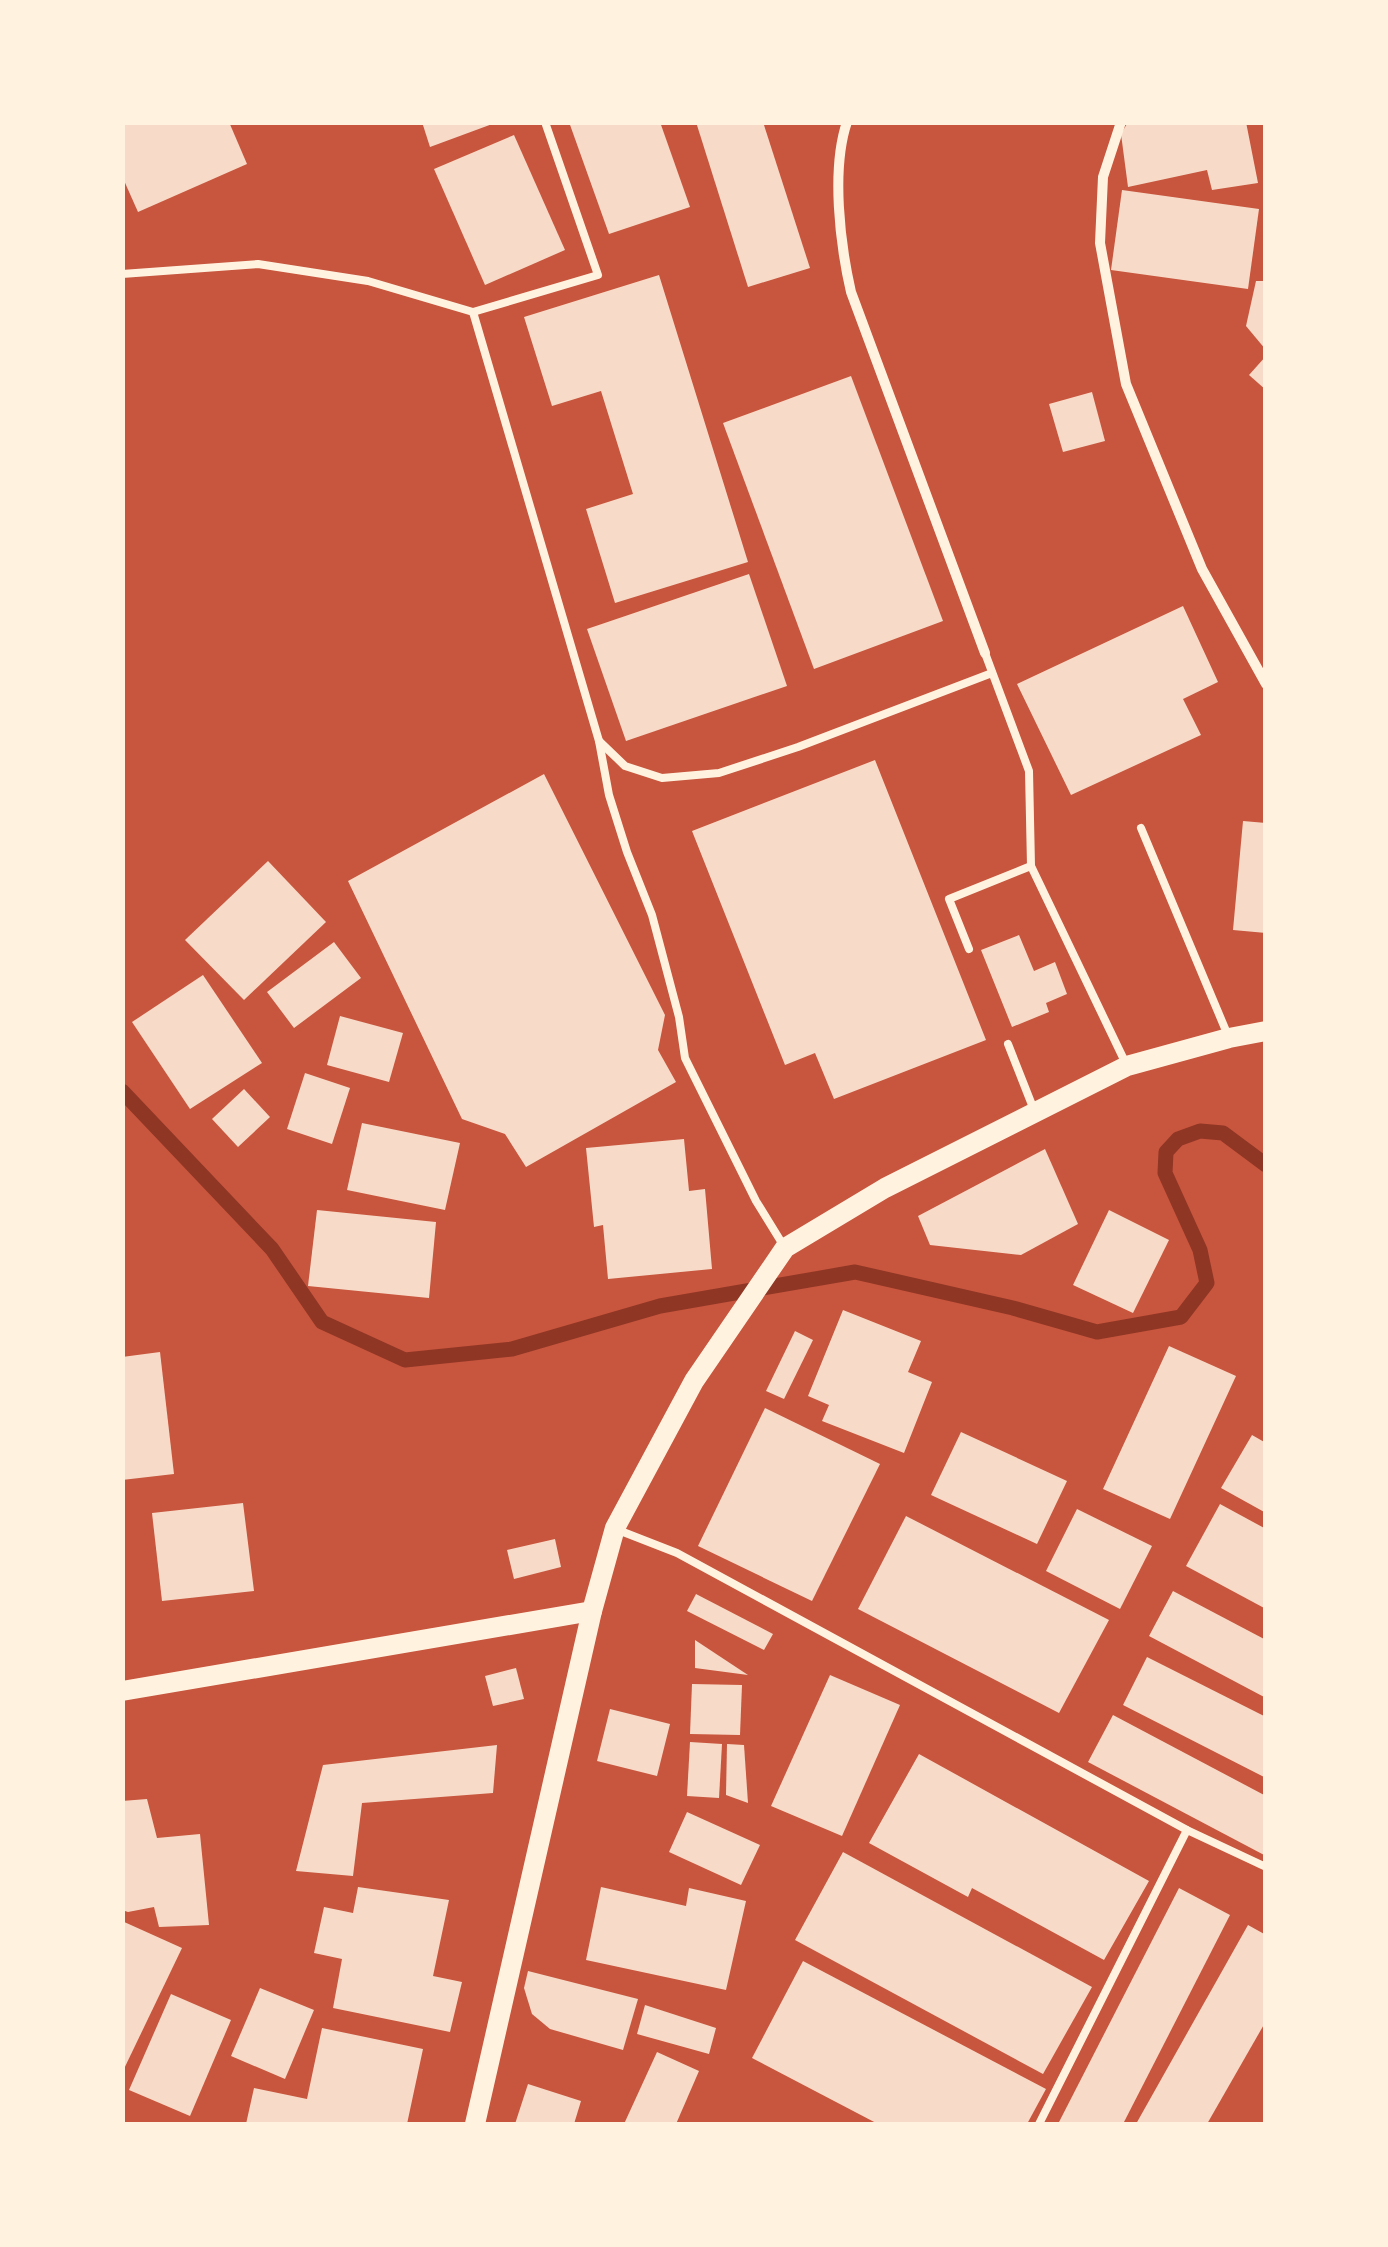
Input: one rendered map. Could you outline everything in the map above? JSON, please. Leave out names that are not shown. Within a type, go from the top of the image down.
[{"type":"main road","points":[[475,2124],[614,1528],[694,1381],[784,1248],[885,1188],[1127,1066],[1266,1031]]},
{"type":"main road","points":[[122,1692],[592,1611]]},
{"type":"street","points":[[847,122],[842,138],[840,216],[843,255],[852,292],[985,653]]},
{"type":"street","points":[[1121,122],[1103,177],[1100,243],[1126,384],[1202,569],[1266,684]]},
{"type":"lane","points":[[122,274],[258,264],[368,281],[473,312],[598,274],[545,122]]},
{"type":"lane","points":[[473,312],[598,741],[618,824],[652,915],[679,1017],[685,1058],[756,1201],[784,1248]]},
{"type":"lane","points":[[985,653],[1029,771],[1031,866],[1127,1066]]},
{"type":"lane","points":[[598,741],[625,766],[662,778],[718,773],[798,747],[992,673]]},
{"type":"lane","points":[[1141,828],[1228,1038]]},
{"type":"lane","points":[[969,949],[949,899],[1031,866]]},
{"type":"lane","points":[[1008,1044],[1035,1112]]},
{"type":"lane","points":[[614,1528],[678,1554],[1187,1830],[1266,1867]]},
{"type":"lane","points":[[1038,2124],[1187,1830]]},
{"type":"building","points":[[229,122],[247,164],[138,212],[122,176],[122,125]]},
{"type":"building","points":[[422,122],[495,122],[495,123],[430,147]]},
{"type":"building","points":[[569,122],[660,122],[690,207],[609,234]]},
{"type":"building","points":[[696,122],[763,122],[810,268],[748,287]]},
{"type":"building","points":[[1128,122],[1246,122],[1258,183],[1212,190],[1207,170],[1128,187],[1121,134]]},
{"type":"building","points":[[514,135],[565,250],[485,285],[434,169]]},
{"type":"building","points":[[1122,190],[1259,209],[1248,289],[1111,270]]},
{"type":"building","points":[[659,275],[748,562],[615,603],[586,509],[633,494],[601,391],[552,406],[524,317]]},
{"type":"building","points":[[1256,281],[1266,281],[1266,350],[1246,326]]},
{"type":"building","points":[[1266,356],[1266,390],[1249,375]]},
{"type":"building","points":[[851,376],[943,621],[814,669],[723,423]]},
{"type":"building","points":[[1092,392],[1105,441],[1063,452],[1049,404]]},
{"type":"building","points":[[749,574],[787,686],[626,741],[587,629]]},
{"type":"building","points":[[1183,606],[1218,682],[1183,699],[1201,735],[1071,795],[1017,684]]},
{"type":"building","points":[[875,760],[986,1040],[834,1099],[815,1053],[785,1065],[692,831]]},
{"type":"building","points":[[544,774],[665,1015],[658,1050],[676,1082],[526,1167],[505,1134],[462,1119],[348,881]]},
{"type":"building","points":[[1243,821],[1266,823],[1266,933],[1233,930]]},
{"type":"building","points":[[268,861],[326,922],[244,1000],[185,940]]},
{"type":"building","points":[[1019,935],[1034,971],[1055,962],[1067,994],[1046,1003],[1049,1012],[1012,1027],[981,950]]},
{"type":"building","points":[[334,942],[361,978],[294,1028],[267,992]]},
{"type":"building","points":[[203,975],[262,1063],[190,1109],[132,1022]]},
{"type":"building","points":[[340,1016],[403,1033],[389,1082],[327,1065]]},
{"type":"building","points":[[305,1073],[350,1088],[332,1144],[287,1129]]},
{"type":"building","points":[[244,1089],[270,1117],[238,1147],[212,1119]]},
{"type":"building","points":[[362,1123],[460,1143],[445,1210],[347,1190]]},
{"type":"building","points":[[684,1139],[689,1191],[705,1189],[712,1269],[608,1279],[603,1225],[594,1227],[586,1148]]},
{"type":"building","points":[[1045,1149],[1078,1224],[1021,1255],[930,1245],[918,1216]]},
{"type":"building","points":[[317,1210],[436,1222],[429,1298],[308,1286]]},
{"type":"building","points":[[1109,1210],[1169,1240],[1133,1313],[1073,1285]]},
{"type":"building","points":[[843,1310],[921,1341],[908,1372],[932,1382],[904,1453],[822,1421],[829,1405],[808,1396]]},
{"type":"building","points":[[795,1331],[813,1340],[784,1399],[766,1391]]},
{"type":"building","points":[[1169,1346],[1236,1376],[1170,1519],[1103,1489]]},
{"type":"building","points":[[160,1352],[174,1474],[122,1480],[122,1357]]},
{"type":"building","points":[[765,1408],[880,1464],[812,1601],[698,1546]]},
{"type":"building","points":[[961,1432],[1067,1481],[1037,1544],[931,1495]]},
{"type":"building","points":[[1252,1435],[1266,1443],[1266,1513],[1221,1488]]},
{"type":"building","points":[[243,1503],[254,1591],[162,1601],[152,1513]]},
{"type":"building","points":[[1220,1504],[1266,1529],[1266,1609],[1186,1566]]},
{"type":"building","points":[[1077,1509],[1152,1546],[1120,1609],[1046,1571]]},
{"type":"building","points":[[906,1516],[1109,1620],[1059,1713],[858,1609]]},
{"type":"building","points":[[555,1539],[561,1567],[514,1579],[507,1550]]},
{"type":"building","points":[[1173,1591],[1266,1640],[1266,1698],[1149,1636]]},
{"type":"building","points":[[696,1594],[773,1634],[764,1650],[687,1611]]},
{"type":"building","points":[[695,1640],[748,1675],[695,1668]]},
{"type":"building","points":[[1147,1657],[1266,1717],[1266,1778],[1123,1705]]},
{"type":"building","points":[[516,1668],[524,1699],[493,1706],[485,1676]]},
{"type":"building","points":[[830,1675],[900,1705],[842,1836],[771,1806]]},
{"type":"building","points":[[692,1684],[742,1685],[740,1735],[690,1734]]},
{"type":"building","points":[[610,1709],[670,1724],[657,1776],[597,1761]]},
{"type":"building","points":[[1113,1715],[1266,1796],[1266,1856],[1088,1762]]},
{"type":"building","points":[[690,1742],[722,1744],[719,1798],[687,1796]]},
{"type":"building","points":[[727,1744],[744,1745],[748,1803],[726,1795]]},
{"type":"building","points":[[497,1745],[493,1793],[362,1803],[353,1876],[296,1871],[323,1765]]},
{"type":"building","points":[[919,1754],[1149,1881],[1104,1960],[972,1888],[968,1897],[869,1843]]},
{"type":"building","points":[[147,1799],[157,1838],[200,1834],[209,1925],[159,1927],[154,1907],[122,1910],[122,1801]]},
{"type":"building","points":[[687,1812],[760,1845],[741,1885],[669,1852]]},
{"type":"building","points":[[843,1852],[1092,1987],[1043,2074],[795,1940]]},
{"type":"building","points":[[358,1887],[449,1900],[433,1976],[462,1982],[450,2032],[333,2008],[342,1959],[314,1953],[324,1907],[353,1913]]},
{"type":"building","points":[[601,1887],[686,1906],[689,1888],[746,1901],[726,1990],[586,1960]]},
{"type":"building","points":[[1179,1888],[1230,1915],[1123,2124],[1058,2124]]},
{"type":"building","points":[[122,1921],[182,1948],[122,2073]]},
{"type":"building","points":[[1248,1925],[1266,1935],[1266,2021],[1207,2124],[1136,2124]]},
{"type":"building","points":[[803,1961],[1046,2089],[1027,2124],[878,2124],[752,2058]]},
{"type":"building","points":[[528,1971],[638,1999],[623,2050],[550,2029],[532,2014],[524,1988]]},
{"type":"building","points":[[260,1988],[314,2010],[285,2079],[231,2056]]},
{"type":"building","points":[[171,1994],[231,2020],[190,2116],[129,2090]]},
{"type":"building","points":[[645,2005],[716,2028],[709,2054],[637,2034]]},
{"type":"building","points":[[322,2028],[423,2049],[407,2124],[246,2124],[254,2088],[307,2099]]},
{"type":"building","points":[[657,2052],[699,2071],[676,2124],[624,2124]]},
{"type":"building","points":[[528,2084],[581,2101],[574,2124],[515,2124]]},
{"type":"waterway","points":[[122,1091],[272,1249],[322,1322],[405,1360],[512,1349],[660,1306],[855,1272],[1013,1308],[1097,1332],[1181,1317],[1207,1283],[1200,1250],[1165,1173],[1166,1152],[1178,1139],[1200,1131],[1223,1133],[1266,1165]]}]
